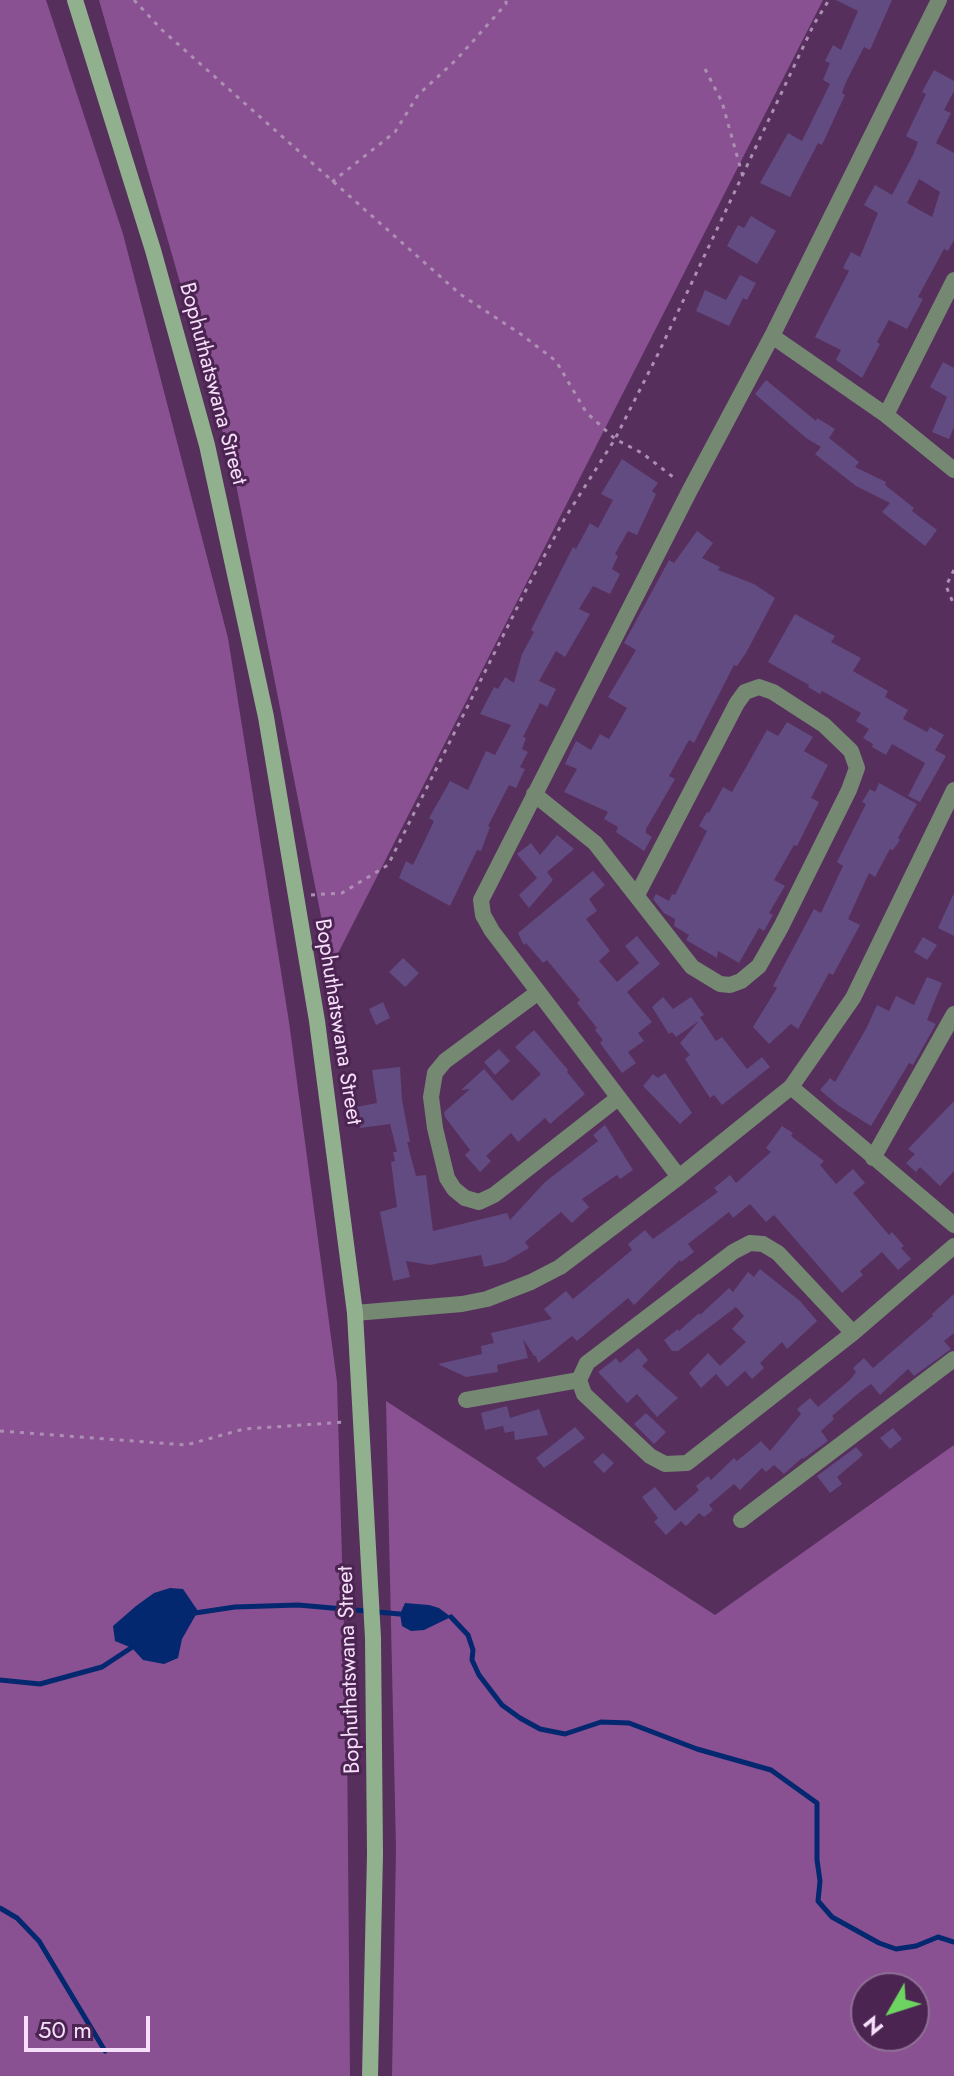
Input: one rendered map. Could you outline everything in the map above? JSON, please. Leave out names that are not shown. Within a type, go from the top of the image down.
[{"type":"street","name":"Bophuthatswana Street","points":[[75,0],[189,371],[263,703],[317,1021],[355,1313],[373,1638],[375,1854],[370,2076]]},
{"type":"street","points":[[679,1177],[492,931],[481,907],[482,895],[772,336],[939,0]]},
{"type":"street","points":[[886,415],[954,280]]},
{"type":"street","points":[[772,336],[886,415],[954,470]]},
{"type":"street","points":[[534,794],[595,843],[692,967],[720,984],[741,981],[764,959],[849,790],[857,768],[851,751],[824,725],[773,692],[759,687],[745,692],[637,895]]},
{"type":"street","points":[[355,1313],[487,1299],[560,1267],[791,1087],[853,998],[954,790]]},
{"type":"street","points":[[537,993],[445,1061],[435,1073],[431,1097],[435,1128],[447,1178],[454,1189],[465,1198],[479,1202],[494,1195],[618,1098]]},
{"type":"street","points":[[873,1158],[948,1042],[954,1014]]},
{"type":"street","points":[[791,1087],[954,1225]]},
{"type":"street","points":[[853,1333],[778,1253],[763,1244],[750,1243],[733,1252],[587,1363],[579,1380],[584,1394],[650,1456],[665,1464],[687,1463],[853,1333],[954,1246]]},
{"type":"street","points":[[741,1520],[954,1359]]},
{"type":"street","points":[[466,1400],[579,1380]]},
{"type":"path","points":[[134,0],[162,30],[460,294],[556,361],[586,412],[615,439],[642,453],[690,490]]},
{"type":"path","points":[[332,182],[395,132],[418,95],[457,59],[506,4],[506,0]]},
{"type":"path","points":[[295,895],[342,893],[388,865],[528,586],[565,518],[615,439],[814,24],[829,0]]},
{"type":"path","points":[[705,69],[722,102],[743,177]]},
{"type":"path","points":[[954,570],[946,586],[954,605]]},
{"type":"path","points":[[0,1431],[186,1445],[244,1429],[361,1421]]},
{"type":"shaded area","points":[[0,0],[46,0],[123,234],[228,638],[289,1022],[337,1382],[347,1737],[350,2076],[0,2076]]},
{"type":"shaded area","points":[[99,0],[823,0],[331,967],[232,464]]},
{"type":"shaded area","points":[[386,1401],[715,1615],[954,1445],[954,2076],[392,2076],[396,1848]]},
{"type":"water","points":[[170,1588],[183,1589],[198,1611],[182,1639],[178,1658],[164,1664],[143,1660],[132,1648],[115,1641],[113,1626],[154,1593]]},
{"type":"water","points":[[405,1603],[439,1608],[451,1617],[424,1630],[411,1631],[402,1626],[400,1614]]},
{"type":"building","points":[[836,0],[892,0],[870,50],[864,47],[846,82],[842,93],[845,95],[822,145],[818,143],[790,197],[760,183],[788,133],[802,141],[830,84],[823,80],[830,63],[825,61],[833,45],[841,50],[858,11]]},
{"type":"building","points":[[934,70],[954,81],[954,91],[944,110],[951,113],[936,143],[954,153],[954,240],[948,251],[944,249],[918,297],[923,299],[907,329],[889,320],[862,378],[836,360],[841,350],[815,337],[849,271],[843,268],[851,252],[860,257],[878,213],[864,205],[875,185],[892,195],[913,155],[918,142],[906,136],[926,94],[922,92]],"holes":[[[919,179],[940,192],[932,217],[907,203]]]},
{"type":"building","points":[[751,216],[776,231],[757,264],[727,246],[738,225],[744,228]]},
{"type":"building","points":[[740,275],[756,283],[747,300],[743,298],[729,326],[696,311],[705,290],[726,300]]},
{"type":"building","points":[[943,362],[954,368],[954,427],[949,439],[932,432],[947,397],[930,387]]},
{"type":"building","points":[[766,380],[816,421],[817,418],[835,429],[829,438],[859,462],[855,467],[886,482],[885,485],[914,508],[912,511],[937,530],[925,546],[882,512],[890,503],[856,486],[815,454],[821,447],[755,394]]},
{"type":"building","points":[[622,459],[658,483],[652,491],[656,494],[637,535],[628,531],[615,554],[618,556],[612,569],[620,574],[610,594],[593,586],[579,609],[590,614],[565,657],[556,651],[539,681],[556,689],[547,707],[540,703],[523,737],[526,738],[522,749],[528,752],[520,767],[525,769],[516,788],[509,785],[488,826],[481,851],[477,850],[450,906],[399,878],[406,861],[413,865],[434,821],[429,818],[450,781],[468,790],[486,751],[495,755],[511,725],[480,714],[494,687],[498,689],[505,677],[514,683],[522,654],[534,632],[531,630],[573,547],[576,549],[590,523],[598,528],[613,500],[601,494]]},
{"type":"building","points":[[697,531],[713,543],[702,558],[720,567],[718,570],[754,584],[775,598],[746,653],[737,666],[734,665],[694,743],[689,740],[669,776],[675,779],[646,829],[652,837],[644,851],[616,832],[618,827],[604,819],[608,812],[564,792],[577,769],[565,764],[576,741],[591,750],[600,734],[609,739],[627,708],[608,697],[636,650],[624,643],[669,560],[674,563]]},
{"type":"building","points":[[795,614],[835,636],[831,642],[861,658],[853,671],[888,691],[885,697],[908,710],[903,719],[927,732],[930,727],[944,735],[935,750],[946,756],[920,802],[908,796],[925,763],[892,744],[886,755],[872,747],[873,744],[863,738],[869,729],[856,721],[861,713],[822,691],[820,694],[768,662]]},
{"type":"building","points":[[787,722],[813,737],[804,751],[828,765],[811,798],[819,802],[797,846],[794,845],[774,880],[785,886],[769,913],[773,915],[764,931],[759,928],[739,963],[718,951],[717,958],[686,940],[689,935],[674,926],[675,919],[664,913],[653,899],[656,894],[669,901],[672,894],[675,895],[707,831],[699,826],[723,787],[732,792],[767,730],[778,736]]},
{"type":"building","points":[[879,783],[917,804],[898,838],[900,840],[893,850],[890,849],[875,877],[869,873],[848,919],[860,925],[833,975],[829,973],[798,1029],[791,1024],[769,1044],[753,1027],[777,988],[773,986],[814,909],[821,913],[843,866],[837,862],[866,804],[862,802],[870,789],[875,792]]},
{"type":"building","points":[[557,835],[574,849],[547,872],[553,880],[529,908],[519,895],[537,878],[517,854],[531,843],[540,855]]},
{"type":"building","points":[[593,871],[605,885],[589,899],[597,911],[586,919],[610,951],[599,961],[617,982],[639,963],[625,946],[637,936],[660,964],[627,992],[652,1022],[638,1033],[644,1041],[628,1052],[636,1063],[622,1073],[600,1043],[603,1040],[595,1030],[597,1028],[577,1003],[580,1000],[547,960],[543,963],[526,943],[524,945],[518,933]]},
{"type":"building","points":[[954,893],[954,936],[938,928]]},
{"type":"building","points":[[923,937],[937,945],[927,960],[914,952]]},
{"type":"building","points":[[403,958],[419,973],[405,987],[389,972]]},
{"type":"building","points":[[927,977],[942,983],[927,1020],[936,1024],[913,1065],[909,1063],[871,1126],[820,1090],[830,1078],[835,1082],[877,1005],[889,1011],[896,996],[914,1005]]},
{"type":"building","points":[[663,997],[673,1009],[691,997],[704,1015],[700,1017],[716,1041],[722,1037],[747,1069],[762,1057],[770,1067],[722,1105],[714,1095],[710,1098],[685,1059],[690,1055],[680,1043],[699,1021],[676,1037],[672,1032],[669,1034],[652,1007]]},
{"type":"building","points":[[383,1002],[390,1018],[376,1025],[369,1009]]},
{"type":"building","points":[[534,1030],[585,1094],[550,1124],[545,1118],[518,1142],[511,1133],[486,1156],[491,1161],[480,1172],[465,1155],[470,1150],[444,1112],[470,1089],[461,1090],[484,1069],[512,1101],[541,1074],[515,1047]]},
{"type":"building","points":[[499,1049],[510,1061],[495,1075],[484,1062]]},
{"type":"building","points":[[400,1067],[410,1142],[407,1142],[416,1176],[426,1175],[433,1231],[507,1213],[510,1220],[545,1182],[598,1141],[593,1135],[605,1125],[633,1170],[620,1179],[617,1175],[582,1199],[589,1207],[572,1223],[561,1212],[525,1242],[529,1248],[505,1262],[484,1267],[481,1255],[430,1265],[406,1261],[410,1277],[393,1281],[380,1212],[397,1207],[391,1162],[395,1161],[393,1152],[397,1152],[390,1124],[360,1128],[357,1107],[377,1103],[372,1070]]},
{"type":"building","points":[[665,1073],[692,1113],[680,1124],[643,1086],[653,1074],[658,1078]]},
{"type":"building","points":[[954,1101],[954,1171],[940,1186],[920,1167],[916,1172],[906,1163],[915,1154],[908,1149]]},
{"type":"building","points":[[782,1126],[824,1161],[820,1165],[836,1184],[853,1169],[865,1183],[853,1193],[889,1235],[892,1232],[911,1259],[898,1270],[882,1252],[860,1271],[863,1275],[842,1293],[774,1215],[766,1222],[750,1204],[733,1218],[729,1212],[688,1244],[694,1252],[680,1260],[634,1305],[628,1298],[577,1341],[572,1336],[538,1363],[523,1339],[528,1358],[497,1365],[498,1372],[466,1377],[438,1364],[482,1354],[481,1346],[494,1343],[491,1333],[552,1319],[544,1309],[566,1291],[573,1299],[632,1250],[628,1244],[645,1230],[653,1239],[718,1192],[714,1188],[730,1175],[736,1183],[771,1152],[766,1148]]},
{"type":"building","points":[[760,1269],[800,1301],[817,1321],[787,1349],[782,1342],[760,1363],[764,1368],[752,1379],[745,1371],[727,1387],[716,1374],[701,1388],[689,1373],[708,1353],[720,1366],[746,1342],[732,1329],[744,1316],[736,1307],[678,1351],[672,1351],[664,1340],[700,1315],[729,1288],[733,1292],[748,1272],[754,1277]]},
{"type":"building","points":[[954,1294],[954,1333],[944,1341],[951,1349],[914,1376],[908,1369],[880,1395],[871,1384],[860,1392],[832,1416],[834,1419],[821,1431],[828,1441],[784,1474],[774,1465],[766,1472],[762,1468],[740,1490],[734,1484],[709,1505],[713,1510],[704,1517],[699,1513],[686,1526],[681,1521],[666,1535],[654,1522],[658,1518],[642,1497],[655,1487],[675,1511],[699,1490],[696,1486],[708,1476],[711,1480],[734,1458],[737,1461],[761,1441],[770,1451],[801,1414],[797,1409],[810,1398],[818,1407],[850,1380],[856,1372],[853,1368],[864,1358],[873,1368]]},
{"type":"building","points":[[638,1348],[648,1360],[642,1366],[678,1398],[657,1417],[637,1394],[627,1403],[598,1372],[616,1358],[620,1363]]},
{"type":"building","points":[[507,1406],[510,1418],[539,1409],[548,1435],[515,1440],[514,1431],[505,1433],[503,1426],[485,1430],[481,1413]]},
{"type":"building","points":[[646,1413],[666,1432],[654,1444],[634,1424]]},
{"type":"building","points":[[575,1427],[585,1438],[544,1468],[536,1458]]},
{"type":"building","points":[[893,1428],[902,1439],[890,1449],[880,1438]]},
{"type":"building","points":[[856,1447],[863,1455],[837,1477],[842,1484],[830,1493],[817,1476]]},
{"type":"building","points":[[603,1453],[614,1463],[604,1473],[593,1462]]},
{"type":"waterway","points":[[195,1613],[235,1607],[298,1605],[400,1614]]},
{"type":"waterway","points":[[451,1617],[468,1635],[473,1650],[472,1660],[479,1675],[502,1705],[520,1718],[540,1729],[565,1734],[601,1722],[629,1723],[697,1749],[771,1770],[817,1803],[818,1901],[832,1917],[896,1949],[916,1946],[938,1937],[954,1942]]},
{"type":"waterway","points":[[0,1680],[40,1684],[102,1667],[134,1646]]},
{"type":"waterway","points":[[0,1908],[17,1918],[39,1941],[105,2051]]}]
